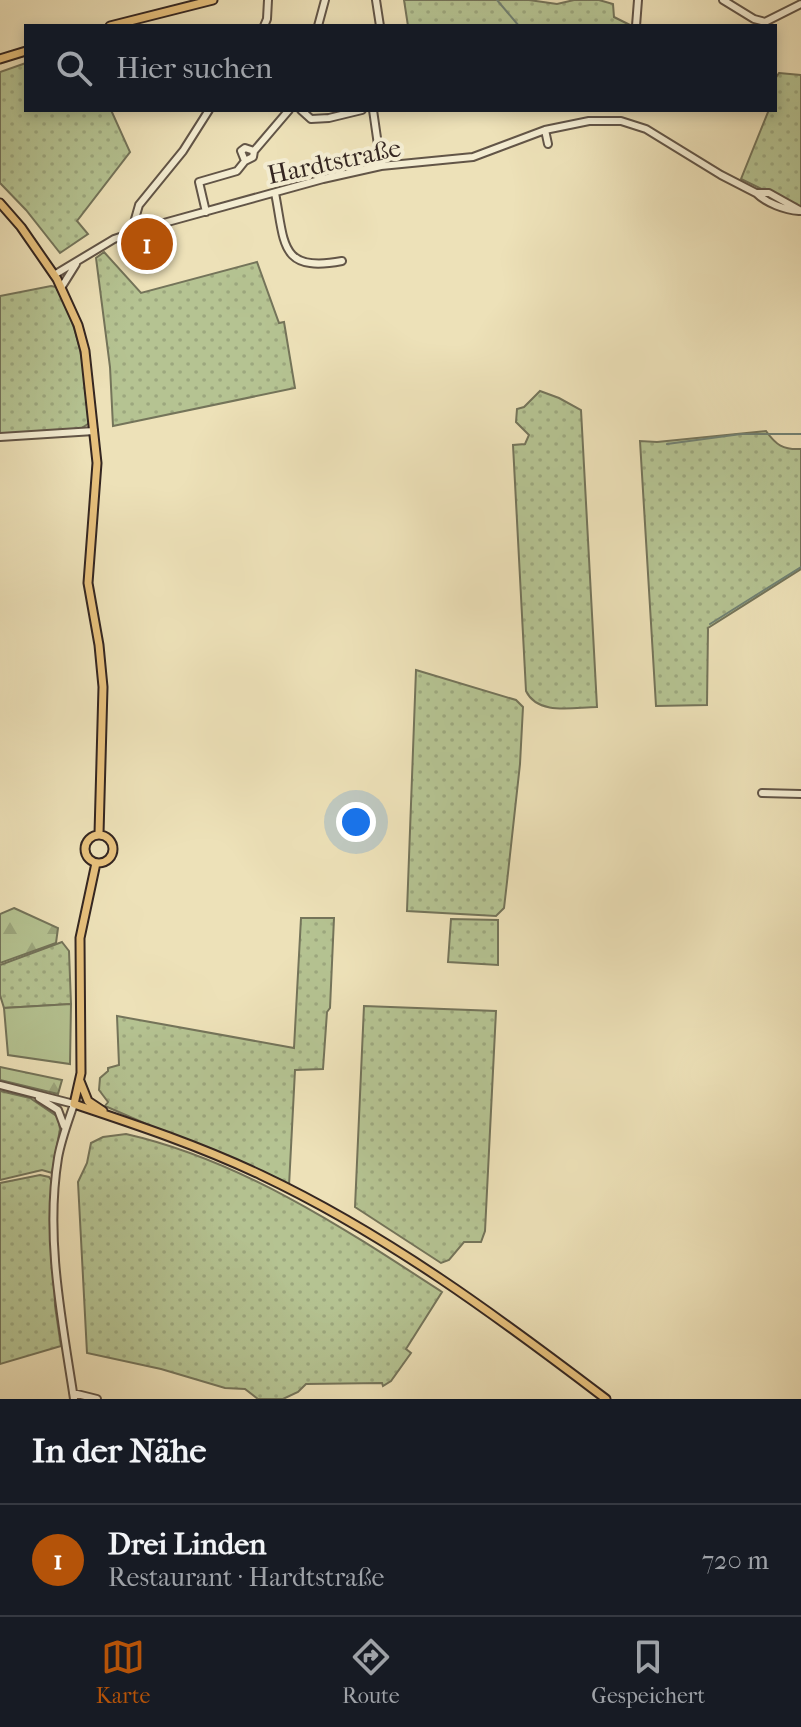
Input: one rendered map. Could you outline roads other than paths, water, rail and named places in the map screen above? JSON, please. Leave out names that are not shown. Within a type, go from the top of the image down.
[{"type":"main road","points":[[118,24],[213,0]]},
{"type":"main road","points":[[0,59],[24,52]]},
{"type":"main road","points":[[0,203],[21,227],[54,275],[78,325],[85,351],[94,431],[96,498],[88,583],[103,687],[99,834]]},
{"type":"main road","points":[[99,834],[109,838],[113,852],[106,861],[96,863],[87,857],[85,848],[90,837],[99,834]]},
{"type":"main road","points":[[96,863],[80,938],[80,1080],[74,1104],[189,1144],[261,1175],[360,1228],[484,1308],[606,1399]]},
{"type":"main road","points":[[80,1080],[88,1101],[108,1115]]},
{"type":"street","points":[[265,24],[268,0]]},
{"type":"street","points":[[319,24],[325,0]]},
{"type":"street","points":[[376,0],[380,24]]},
{"type":"street","points":[[636,24],[638,0]]},
{"type":"street","points":[[723,0],[754,19],[765,22],[801,4]]},
{"type":"street","points":[[131,233],[139,205],[183,151],[208,112]]},
{"type":"street","points":[[206,212],[199,182],[237,171],[253,157],[254,151],[287,112]]},
{"type":"street","points":[[303,112],[311,119],[354,112]]},
{"type":"street","points":[[373,112],[381,166]]},
{"type":"street","points":[[621,121],[623,112]]},
{"type":"street","name":"Hardtstraße","points":[[54,275],[114,239],[131,233],[323,179],[381,166],[461,160],[545,130],[589,121],[621,121],[646,129],[756,193],[769,193],[800,211]]},
{"type":"street","points":[[545,130],[548,144]]},
{"type":"street","points":[[275,193],[287,250],[300,262],[313,265],[342,261]]},
{"type":"street","points":[[61,288],[78,261]]},
{"type":"street","points":[[0,437],[94,431]]},
{"type":"street","points":[[762,793],[801,794]]},
{"type":"street","points":[[0,1085],[74,1104],[63,1138]]},
{"type":"street","points":[[32,1094],[58,1110],[64,1123],[55,1194],[55,1262],[65,1351],[74,1396],[97,1399]]},
{"type":"waterway","points":[[497,0],[517,24]]},
{"type":"waterway","points":[[667,444],[741,434],[801,434]]},
{"type":"waterway","points":[[710,624],[801,567]]},
{"type":"place","name":"Drei Linden","points":[[147,244]]}]
